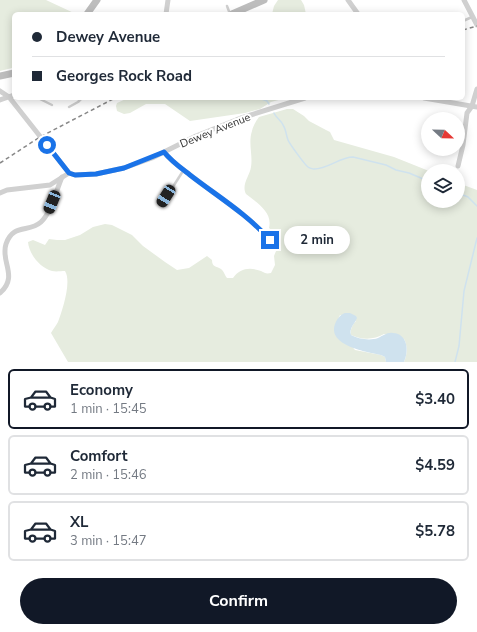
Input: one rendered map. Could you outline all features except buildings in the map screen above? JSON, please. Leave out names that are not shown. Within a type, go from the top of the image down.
[{"type":"main road","points":[[88,12],[97,0]]},
{"type":"main road","points":[[236,12],[264,0]]},
{"type":"main road","points":[[0,76],[12,73]]},
{"type":"street","points":[[166,12],[168,0]]},
{"type":"street","points":[[356,0],[349,2],[356,12]]},
{"type":"street","points":[[464,0],[477,25]]},
{"type":"street","points":[[458,164],[467,113],[475,107],[477,89]]},
{"type":"street","points":[[0,90],[12,96]]},
{"type":"street","points":[[0,100],[12,96]]},
{"type":"street","points":[[0,192],[50,184],[69,173],[15,100]]},
{"type":"street","name":"Dewey Avenue","points":[[69,173],[75,175],[96,174],[124,168],[241,118],[298,100]]},
{"type":"street","points":[[435,100],[475,107]]},
{"type":"street","points":[[164,152],[169,159],[251,220],[270,240]]},
{"type":"street","points":[[0,293],[9,281],[9,272],[5,256],[6,245],[9,238],[15,231],[21,228],[30,227],[40,223],[47,214],[62,178]]},
{"type":"lane","points":[[227,6],[230,12]]},
{"type":"lane","points":[[465,20],[473,17]]},
{"type":"lane","points":[[42,100],[52,106]]},
{"type":"lane","points":[[69,107],[80,100]]},
{"type":"lane","points":[[162,204],[184,170]]},
{"type":"shaded area","points":[[0,0],[46,0],[72,12],[12,12],[12,68],[0,71]]},
{"type":"shaded area","points":[[278,0],[301,0],[306,12],[272,12]]},
{"type":"shaded area","points":[[124,100],[278,100],[271,102],[260,109],[245,113],[190,121],[165,104],[146,104],[130,113],[124,114],[117,111],[117,103]]},
{"type":"shaded area","points":[[287,109],[293,109],[309,121],[330,132],[334,140],[394,157],[421,168],[421,208],[465,208],[465,186],[477,190],[477,362],[404,362],[407,350],[404,339],[384,334],[372,338],[355,337],[351,335],[351,331],[352,326],[356,321],[340,315],[335,326],[355,350],[381,355],[385,357],[386,362],[68,362],[51,333],[58,322],[64,304],[67,289],[67,276],[65,271],[52,271],[39,264],[30,251],[28,242],[33,240],[45,245],[49,239],[65,240],[80,235],[93,227],[105,224],[112,225],[132,235],[143,246],[177,270],[189,268],[207,256],[212,260],[214,265],[222,270],[227,278],[233,278],[239,272],[246,269],[271,273],[275,265],[274,256],[278,246],[278,238],[277,235],[269,228],[269,217],[263,208],[246,194],[245,191],[245,184],[251,167],[250,140],[252,129],[259,117]]},
{"type":"water","points":[[345,313],[350,313],[357,318],[352,326],[351,335],[364,339],[378,338],[391,333],[402,336],[407,348],[404,362],[386,362],[385,357],[381,355],[359,350],[343,343],[337,338],[334,332],[337,320]]},
{"type":"waterway","points":[[264,100],[269,104]]},
{"type":"waterway","points":[[274,113],[284,127],[289,142],[309,168],[319,168],[353,157],[386,165],[421,178]]},
{"type":"waterway","points":[[465,196],[477,206]]},
{"type":"waterway","points":[[455,362],[459,346],[464,291],[477,238]]},
{"type":"railway","points":[[465,29],[477,26]]},
{"type":"railway","points":[[0,163],[40,137],[111,100]]},
{"type":"route","points":[[47,145],[69,173],[75,175],[96,174],[124,168],[164,152],[169,159],[251,220],[270,240]]}]
